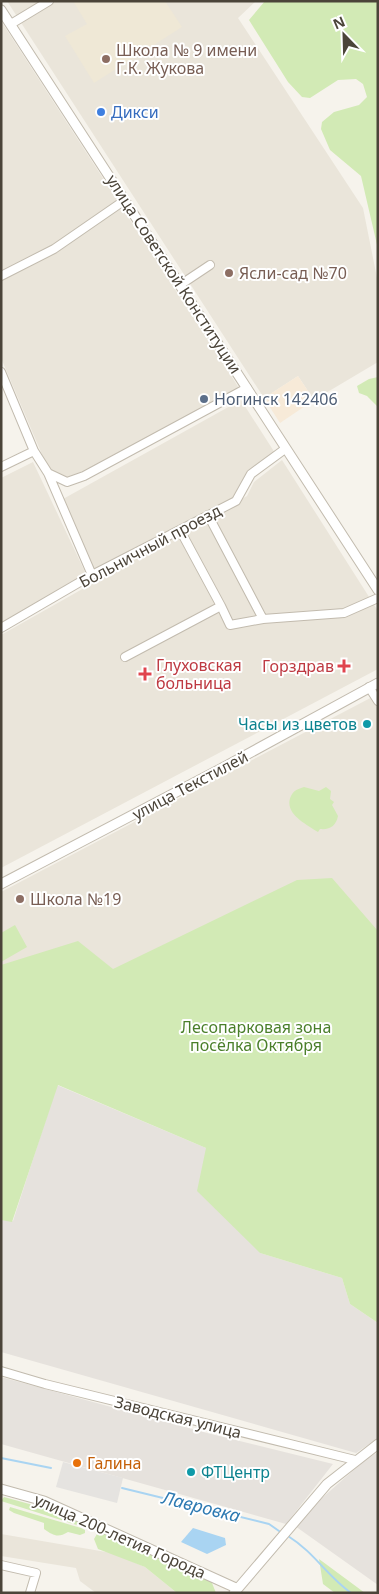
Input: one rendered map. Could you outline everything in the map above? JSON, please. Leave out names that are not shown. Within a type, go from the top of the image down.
[{"type":"street","points":[[11,24],[49,1]]},
{"type":"street","name":"улица Советской Конституции","points":[[1,10],[378,590]]},
{"type":"street","points":[[1,276],[54,249],[125,200]]},
{"type":"street","points":[[180,285],[210,265]]},
{"type":"street","points":[[1,372],[34,451],[48,473],[92,575]]},
{"type":"street","points":[[48,473],[67,482],[84,476],[247,388]]},
{"type":"street","name":"Больничный проезд","points":[[1,628],[92,575],[236,501],[251,474],[285,448]]},
{"type":"street","points":[[1,467],[34,451]]},
{"type":"street","points":[[208,515],[263,619]]},
{"type":"street","points":[[180,530],[230,625],[263,619],[344,613],[378,598]]},
{"type":"street","points":[[124,657],[221,606]]},
{"type":"street","points":[[374,685],[378,701]]},
{"type":"street","name":"улица Текстилей","points":[[1,884],[374,685]]},
{"type":"street","name":"Заводская улица","points":[[1,1371],[45,1384],[355,1460]]},
{"type":"street","points":[[235,1591],[327,1484],[355,1460],[378,1444]]},
{"type":"street","name":"улица 200-летия Города","points":[[1,1489],[44,1501],[235,1591]]},
{"type":"street","points":[[1,1565],[36,1573],[30,1593]]},
{"type":"shaded area","points":[[7,1],[256,1],[238,18],[363,208],[378,283],[378,362],[314,400],[298,376],[264,398]]},
{"type":"shaded area","name":"Школа № 9 имени Г.К. Жукова","points":[[73,1],[165,1],[182,27],[94,83],[65,36],[87,24]]},
{"type":"shaded area","points":[[1,21],[239,388],[81,473],[66,477],[49,471],[1,358]]},
{"type":"shaded area","points":[[298,376],[314,400],[280,423],[264,398]]},
{"type":"shaded area","points":[[241,400],[275,453],[248,471],[232,499],[94,569],[63,499]]},
{"type":"shaded area","points":[[282,460],[378,611],[378,669],[1,868],[1,635],[247,496],[254,482]]},
{"type":"shaded area","points":[[33,462],[86,574],[1,623],[1,478]]},
{"type":"shaded area","points":[[378,694],[378,932],[113,971],[1,967],[1,892]]},
{"type":"shaded area","points":[[57,1085],[206,1148],[260,1253],[342,1278],[350,1304],[378,1323],[378,1438],[356,1453],[1,1352],[1,1220],[13,1221]]},
{"type":"shaded area","points":[[1,1377],[207,1433],[333,1464],[286,1524],[1,1444]]},
{"type":"shaded area","points":[[378,1452],[378,1585],[295,1526],[322,1498],[365,1460]]},
{"type":"shaded area","points":[[63,1462],[123,1478],[117,1503],[56,1487]]},
{"type":"shaded area","points":[[1,1534],[112,1553],[145,1567],[177,1593],[96,1593],[80,1581],[76,1568],[1,1556]]},
{"type":"green space","points":[[265,1],[378,1],[378,249],[361,176],[330,150],[321,129],[322,122],[334,112],[359,105],[367,97],[363,84],[356,79],[338,80],[310,98],[302,97],[288,82],[249,20]]},
{"type":"green space","points":[[378,377],[378,407],[367,396],[359,393],[357,386],[369,379]]},
{"type":"green space","points":[[304,787],[319,791],[326,787],[331,791],[330,799],[334,802],[332,805],[338,816],[332,827],[320,829],[318,832],[302,822],[293,813],[289,802],[291,796],[295,791]]},
{"type":"green space","name":"Лесопарковая зона посёлка Октября","points":[[332,878],[378,931],[378,1323],[350,1304],[342,1278],[260,1253],[197,1191],[206,1148],[58,1085],[12,1222],[1,1220],[1,965],[78,941],[113,969],[297,880]]},
{"type":"green space","points":[[15,925],[27,947],[1,962],[1,933]]},
{"type":"green space","points":[[4,1497],[44,1508],[81,1523],[83,1527],[1,1501]]},
{"type":"green space","points":[[10,1507],[81,1528],[85,1530],[85,1533],[80,1535],[68,1532],[59,1536],[53,1535],[44,1529],[44,1523],[14,1513],[9,1510]]},
{"type":"green space","points":[[102,1533],[207,1579],[212,1583],[216,1593],[177,1593],[145,1567],[98,1549],[94,1539],[97,1534]]},
{"type":"green space","points":[[319,1559],[365,1593],[335,1593],[323,1584]]},
{"type":"water","points":[[193,1528],[225,1538],[226,1545],[207,1554],[181,1542]]},
{"type":"waterway","name":"Лавровка","points":[[1,1458],[51,1468]]},
{"type":"waterway","name":"Лавровка","points":[[122,1488],[269,1524],[279,1531]]},
{"type":"waterway","name":"Лавровка","points":[[288,1536],[306,1550],[334,1579],[351,1593]]},
{"type":"place","name":"Школа № 9 имени Г.К. Жукова","points":[[106,59]]},
{"type":"place","name":"Дикси","points":[[101,112]]},
{"type":"place","name":"Ясли-сад №70","points":[[229,273]]},
{"type":"place","name":"Ногинск 142406","points":[[204,399]]},
{"type":"place","name":"Горздрав","points":[[344,666]]},
{"type":"place","name":"Глуховская больница","points":[[145,674]]},
{"type":"place","name":"Часы из цветов","points":[[367,724]]},
{"type":"place","name":"Школа №19","points":[[20,899]]},
{"type":"place","name":"Галина","points":[[77,1463]]},
{"type":"place","name":"ФТЦентр","points":[[191,1472]]}]
